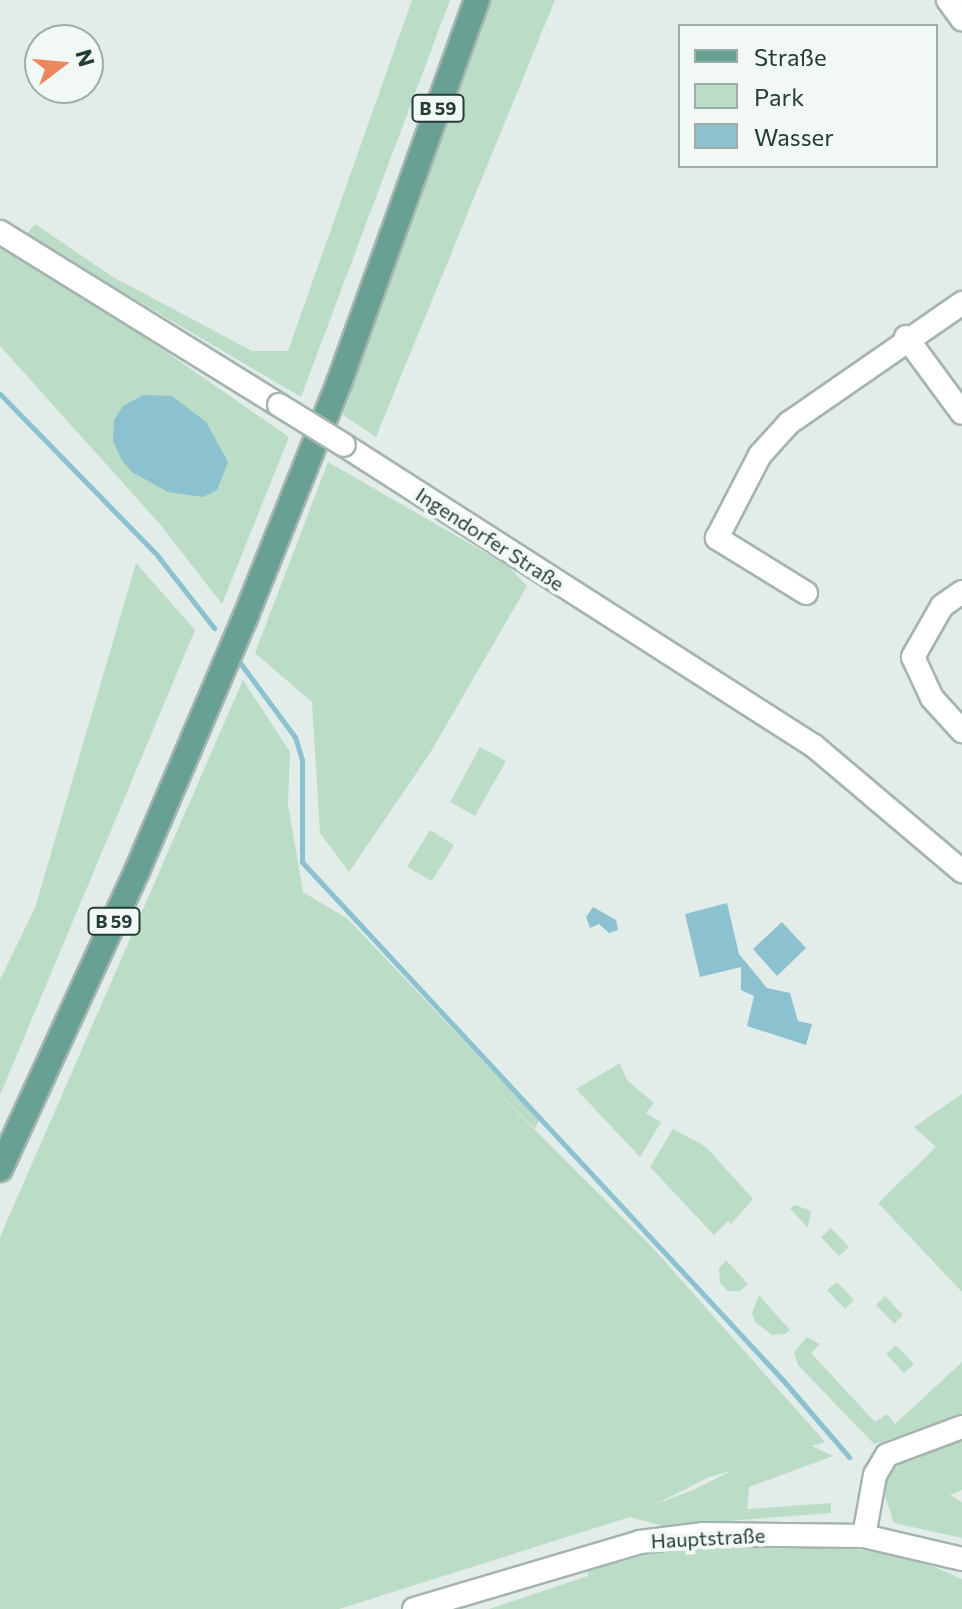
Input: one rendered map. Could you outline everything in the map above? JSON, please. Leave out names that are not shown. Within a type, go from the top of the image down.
[{"type":"main road","name":"B 59","points":[[0,1169],[245,618],[339,383],[477,0]]},
{"type":"street","points":[[948,0],[962,19]]},
{"type":"street","name":"Ingendorfer Straße","points":[[0,232],[344,445],[814,746],[962,871]]},
{"type":"street","points":[[806,593],[717,538],[760,455],[789,423],[906,337],[962,303]]},
{"type":"street","points":[[906,337],[962,413]]},
{"type":"street","points":[[962,592],[942,606],[913,657],[932,698],[962,731]]},
{"type":"street","points":[[864,1536],[875,1475],[887,1455],[962,1427]]},
{"type":"street","name":"Hauptstraße","points":[[414,1609],[640,1542],[703,1534],[864,1536],[962,1559]]},
{"type":"green space","points":[[412,0],[450,0],[301,397],[26,235],[35,224],[113,277],[252,351],[288,351]]},
{"type":"green space","points":[[488,0],[555,0],[376,437],[343,415]]},
{"type":"green space","points":[[0,248],[97,304],[289,437],[222,604],[159,523],[0,346]]},
{"type":"green space","points":[[328,462],[507,565],[527,586],[430,753],[349,872],[320,833],[312,702],[255,653]]},
{"type":"green space","points":[[136,563],[195,630],[0,1095],[0,980],[35,908]]},
{"type":"green space","points":[[243,680],[290,752],[288,804],[303,892],[348,919],[539,1120],[535,1129],[425,1020],[653,1248],[825,1442],[812,1446],[833,1456],[749,1487],[747,1509],[831,1503],[831,1513],[663,1526],[630,1517],[339,1609],[0,1609],[0,1237]],"holes":[[[731,1471],[656,1504],[709,1477]]]},
{"type":"green space","points":[[480,747],[506,761],[475,816],[450,802]]},
{"type":"green space","points":[[430,830],[454,845],[432,881],[407,867]]},
{"type":"green space","points":[[620,1063],[627,1080],[654,1103],[646,1113],[661,1122],[640,1157],[576,1089]]},
{"type":"green space","points":[[962,1094],[962,1292],[878,1203],[936,1147],[914,1127]]},
{"type":"green space","points":[[673,1129],[706,1147],[753,1199],[731,1224],[728,1221],[714,1235],[650,1167]]},
{"type":"green space","points":[[795,1205],[811,1211],[808,1228],[790,1208]]},
{"type":"green space","points":[[831,1228],[849,1247],[839,1256],[821,1237]]},
{"type":"green space","points":[[726,1260],[748,1284],[740,1291],[728,1291],[720,1283],[719,1268]]},
{"type":"green space","points":[[837,1282],[854,1300],[845,1309],[827,1290]]},
{"type":"green space","points":[[759,1295],[790,1330],[785,1334],[772,1335],[755,1322],[752,1313]]},
{"type":"green space","points":[[885,1296],[903,1315],[894,1324],[876,1305]]},
{"type":"green space","points":[[807,1337],[820,1344],[811,1353],[875,1422],[887,1414],[895,1424],[962,1362],[962,1418],[874,1444],[798,1365],[794,1352]]},
{"type":"green space","points":[[896,1345],[914,1364],[904,1373],[886,1354]]},
{"type":"green space","points":[[962,1437],[962,1490],[950,1495],[962,1502],[962,1538],[894,1523],[883,1490],[888,1475],[910,1455]]},
{"type":"green space","points":[[719,1543],[807,1543],[909,1556],[962,1579],[962,1609],[489,1609],[588,1576],[587,1571],[645,1555]]},
{"type":"water","points":[[143,395],[172,396],[206,422],[228,462],[217,490],[203,497],[168,492],[132,472],[121,459],[113,441],[114,420],[123,406]]},
{"type":"water","points":[[727,903],[739,954],[767,988],[790,993],[798,1021],[812,1024],[806,1045],[747,1026],[754,996],[741,990],[741,967],[700,977],[685,914]]},
{"type":"water","points":[[593,907],[616,920],[618,930],[609,933],[599,924],[590,928],[586,917]]},
{"type":"water","points":[[782,922],[806,948],[777,976],[753,949]]},
{"type":"waterway","points":[[0,394],[157,555],[214,628]]},
{"type":"waterway","points":[[241,664],[295,737],[302,760],[302,862],[782,1379],[849,1457]]}]
